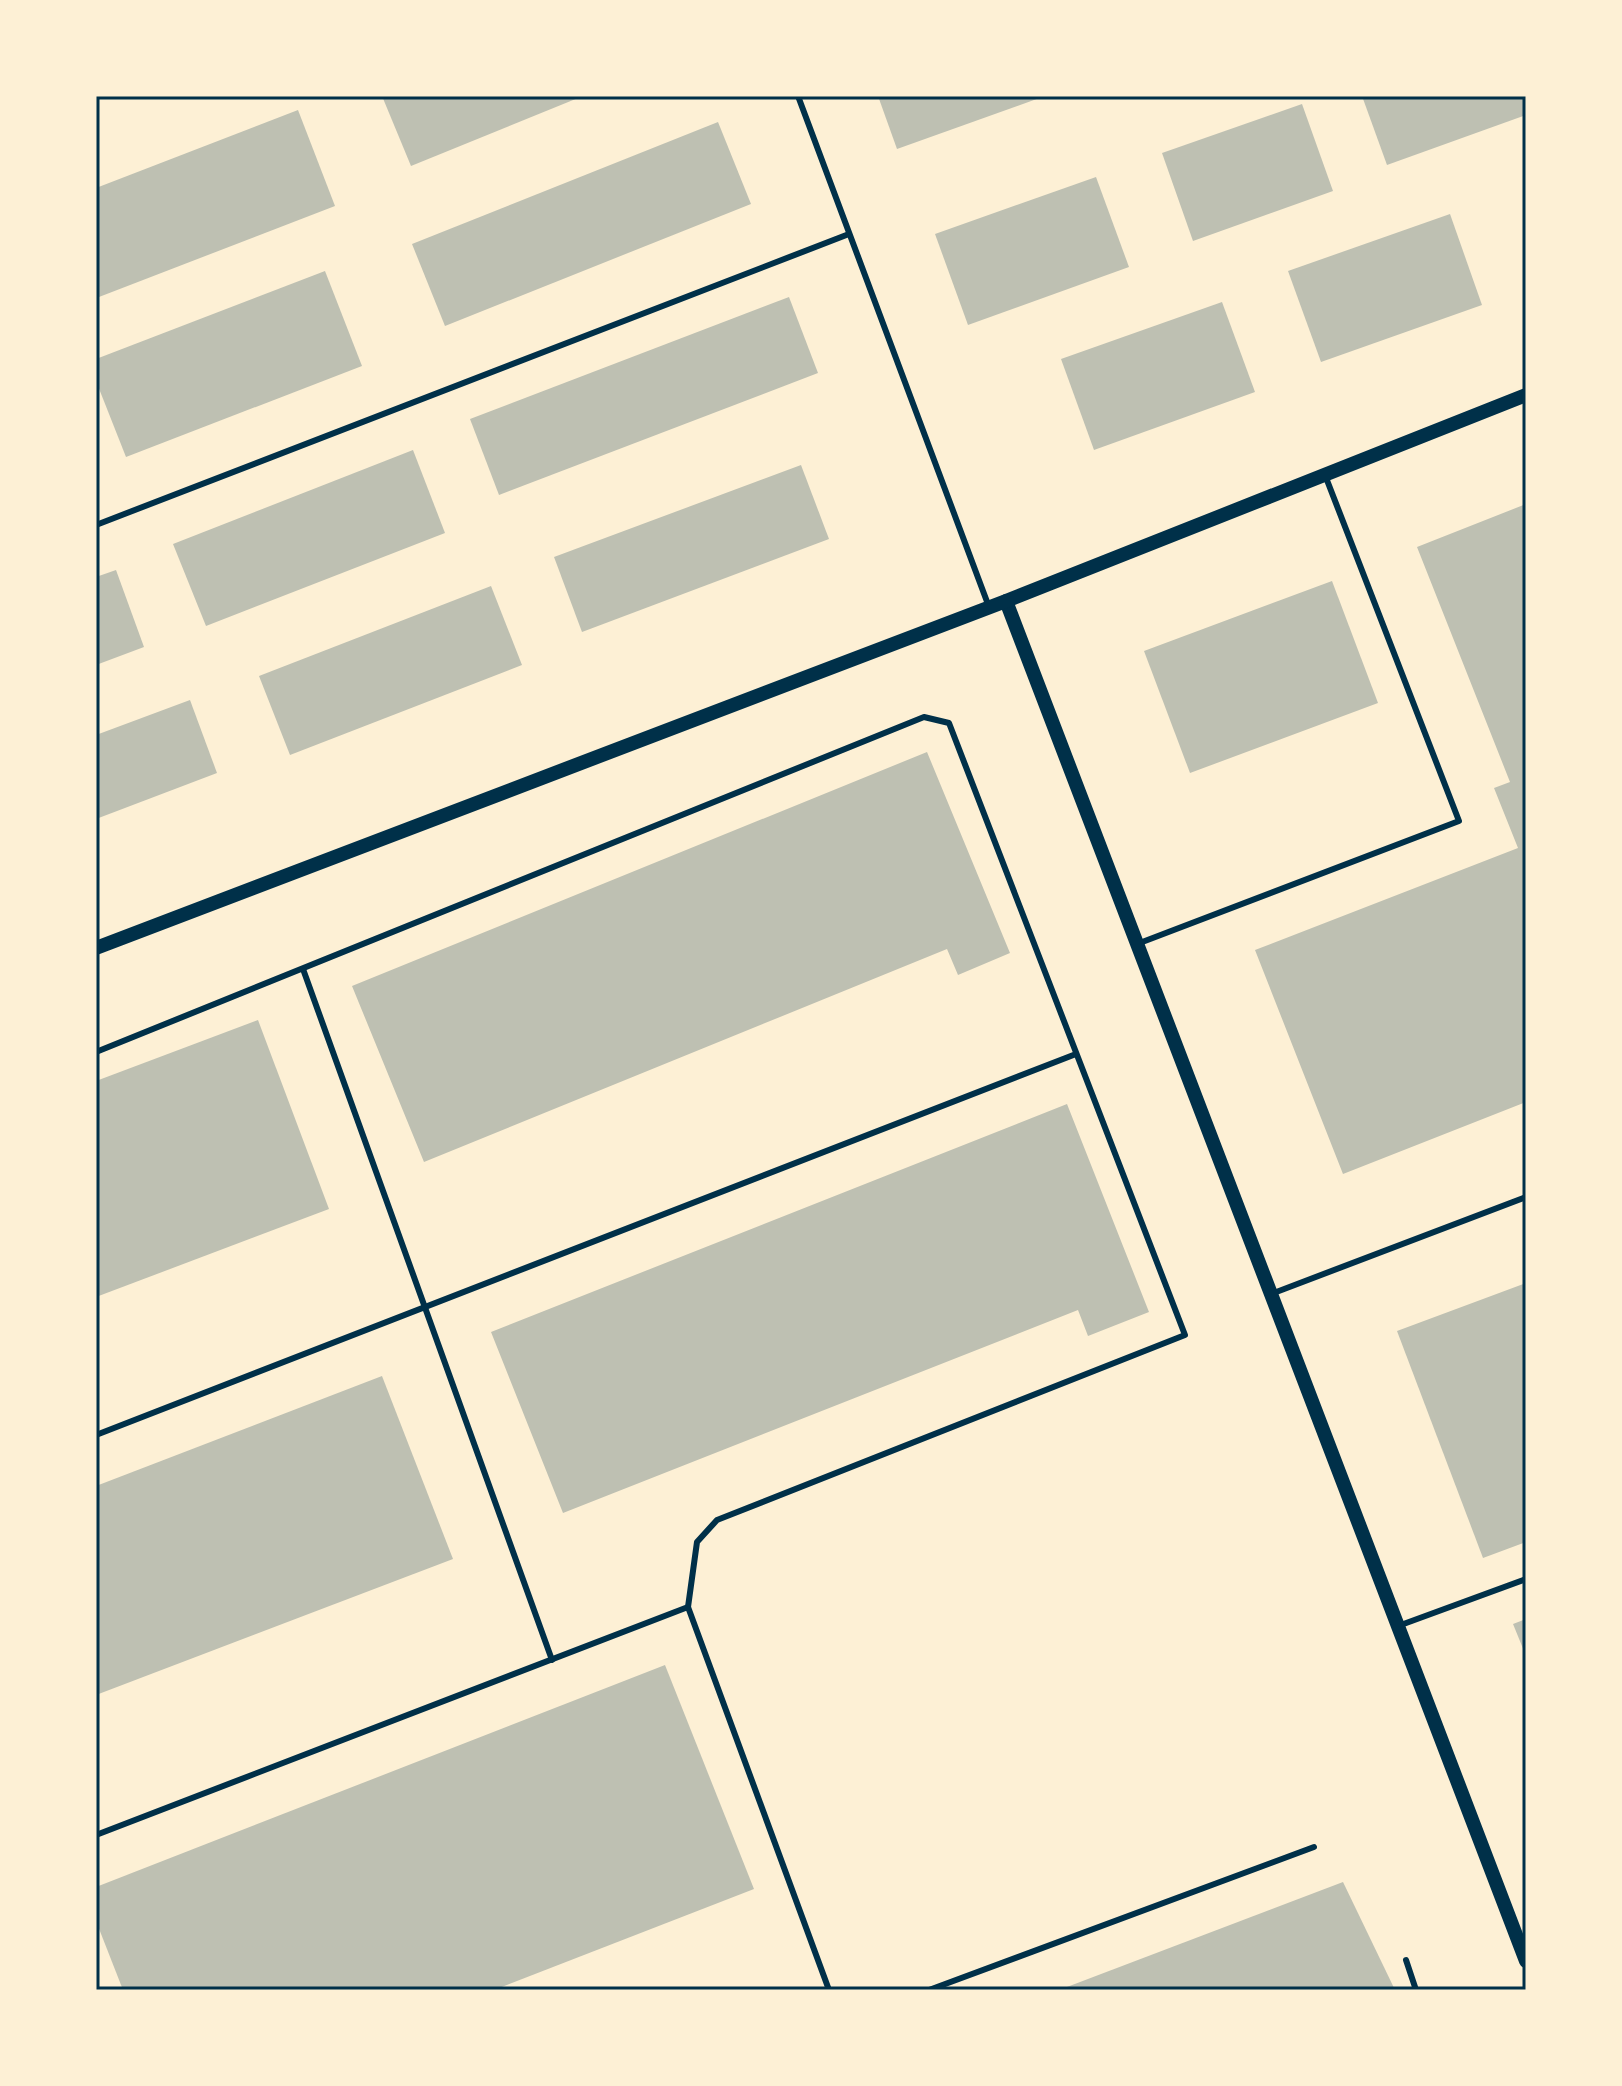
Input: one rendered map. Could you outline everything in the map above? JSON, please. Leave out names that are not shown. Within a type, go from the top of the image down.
[{"type":"street","points":[[96,948],[1006,601],[1526,395]]},
{"type":"street","points":[[1006,601],[1398,1626],[1520,1927],[1526,1961]]},
{"type":"lane","points":[[798,96],[989,607]]},
{"type":"lane","points":[[96,525],[849,234]]},
{"type":"lane","points":[[1137,944],[1459,821],[1325,475]]},
{"type":"lane","points":[[96,1052],[924,717],[949,723],[1185,1335],[717,1520],[697,1542],[688,1607],[829,1990]]},
{"type":"lane","points":[[303,969],[552,1660]]},
{"type":"lane","points":[[96,1435],[1076,1054]]},
{"type":"lane","points":[[1271,1294],[1526,1197]]},
{"type":"lane","points":[[1398,1626],[1526,1579]]},
{"type":"lane","points":[[96,1835],[688,1607]]},
{"type":"lane","points":[[929,1990],[1314,1847]]},
{"type":"lane","points":[[1406,1960],[1416,1990]]},
{"type":"building","points":[[382,96],[583,96],[411,166]]},
{"type":"building","points":[[878,96],[1045,96],[897,149]]},
{"type":"building","points":[[1362,96],[1526,96],[1526,115],[1387,165]]},
{"type":"building","points":[[1302,104],[1333,191],[1193,241],[1162,153]]},
{"type":"building","points":[[298,110],[335,206],[99,297],[96,290],[96,188]]},
{"type":"building","points":[[718,122],[751,204],[445,326],[412,244]]},
{"type":"building","points":[[1096,177],[1129,267],[968,325],[935,234]]},
{"type":"building","points":[[1450,214],[1482,305],[1321,362],[1288,271]]},
{"type":"building","points":[[325,271],[362,366],[126,457],[96,381],[96,359]]},
{"type":"building","points":[[789,297],[818,373],[499,495],[470,419]]},
{"type":"building","points":[[1222,302],[1255,392],[1094,450],[1061,359]]},
{"type":"building","points":[[413,450],[445,533],[206,626],[173,544]]},
{"type":"building","points":[[801,465],[829,539],[582,632],[554,557]]},
{"type":"building","points":[[1526,504],[1526,1102],[1343,1174],[1255,950],[1518,848],[1494,788],[1510,782],[1417,547]]},
{"type":"building","points":[[116,570],[144,647],[96,665],[96,577]]},
{"type":"building","points":[[1332,581],[1378,703],[1190,773],[1144,651]]},
{"type":"building","points":[[491,586],[522,665],[290,755],[259,676]]},
{"type":"building","points":[[190,700],[217,773],[96,819],[96,735]]},
{"type":"building","points":[[927,752],[1010,953],[958,975],[947,949],[424,1162],[352,986]]},
{"type":"building","points":[[258,1020],[329,1209],[96,1297],[96,1081]]},
{"type":"building","points":[[1067,1104],[1149,1312],[1088,1336],[1078,1310],[563,1513],[491,1332]]},
{"type":"building","points":[[1526,1283],[1526,1542],[1483,1558],[1397,1331]]},
{"type":"building","points":[[382,1376],[453,1559],[96,1695],[96,1486]]},
{"type":"building","points":[[1526,1619],[1526,1656],[1513,1624]]},
{"type":"building","points":[[665,1665],[754,1889],[494,1990],[123,1990],[96,1921],[96,1887]]},
{"type":"building","points":[[1343,1882],[1395,1990],[1059,1990]]}]
